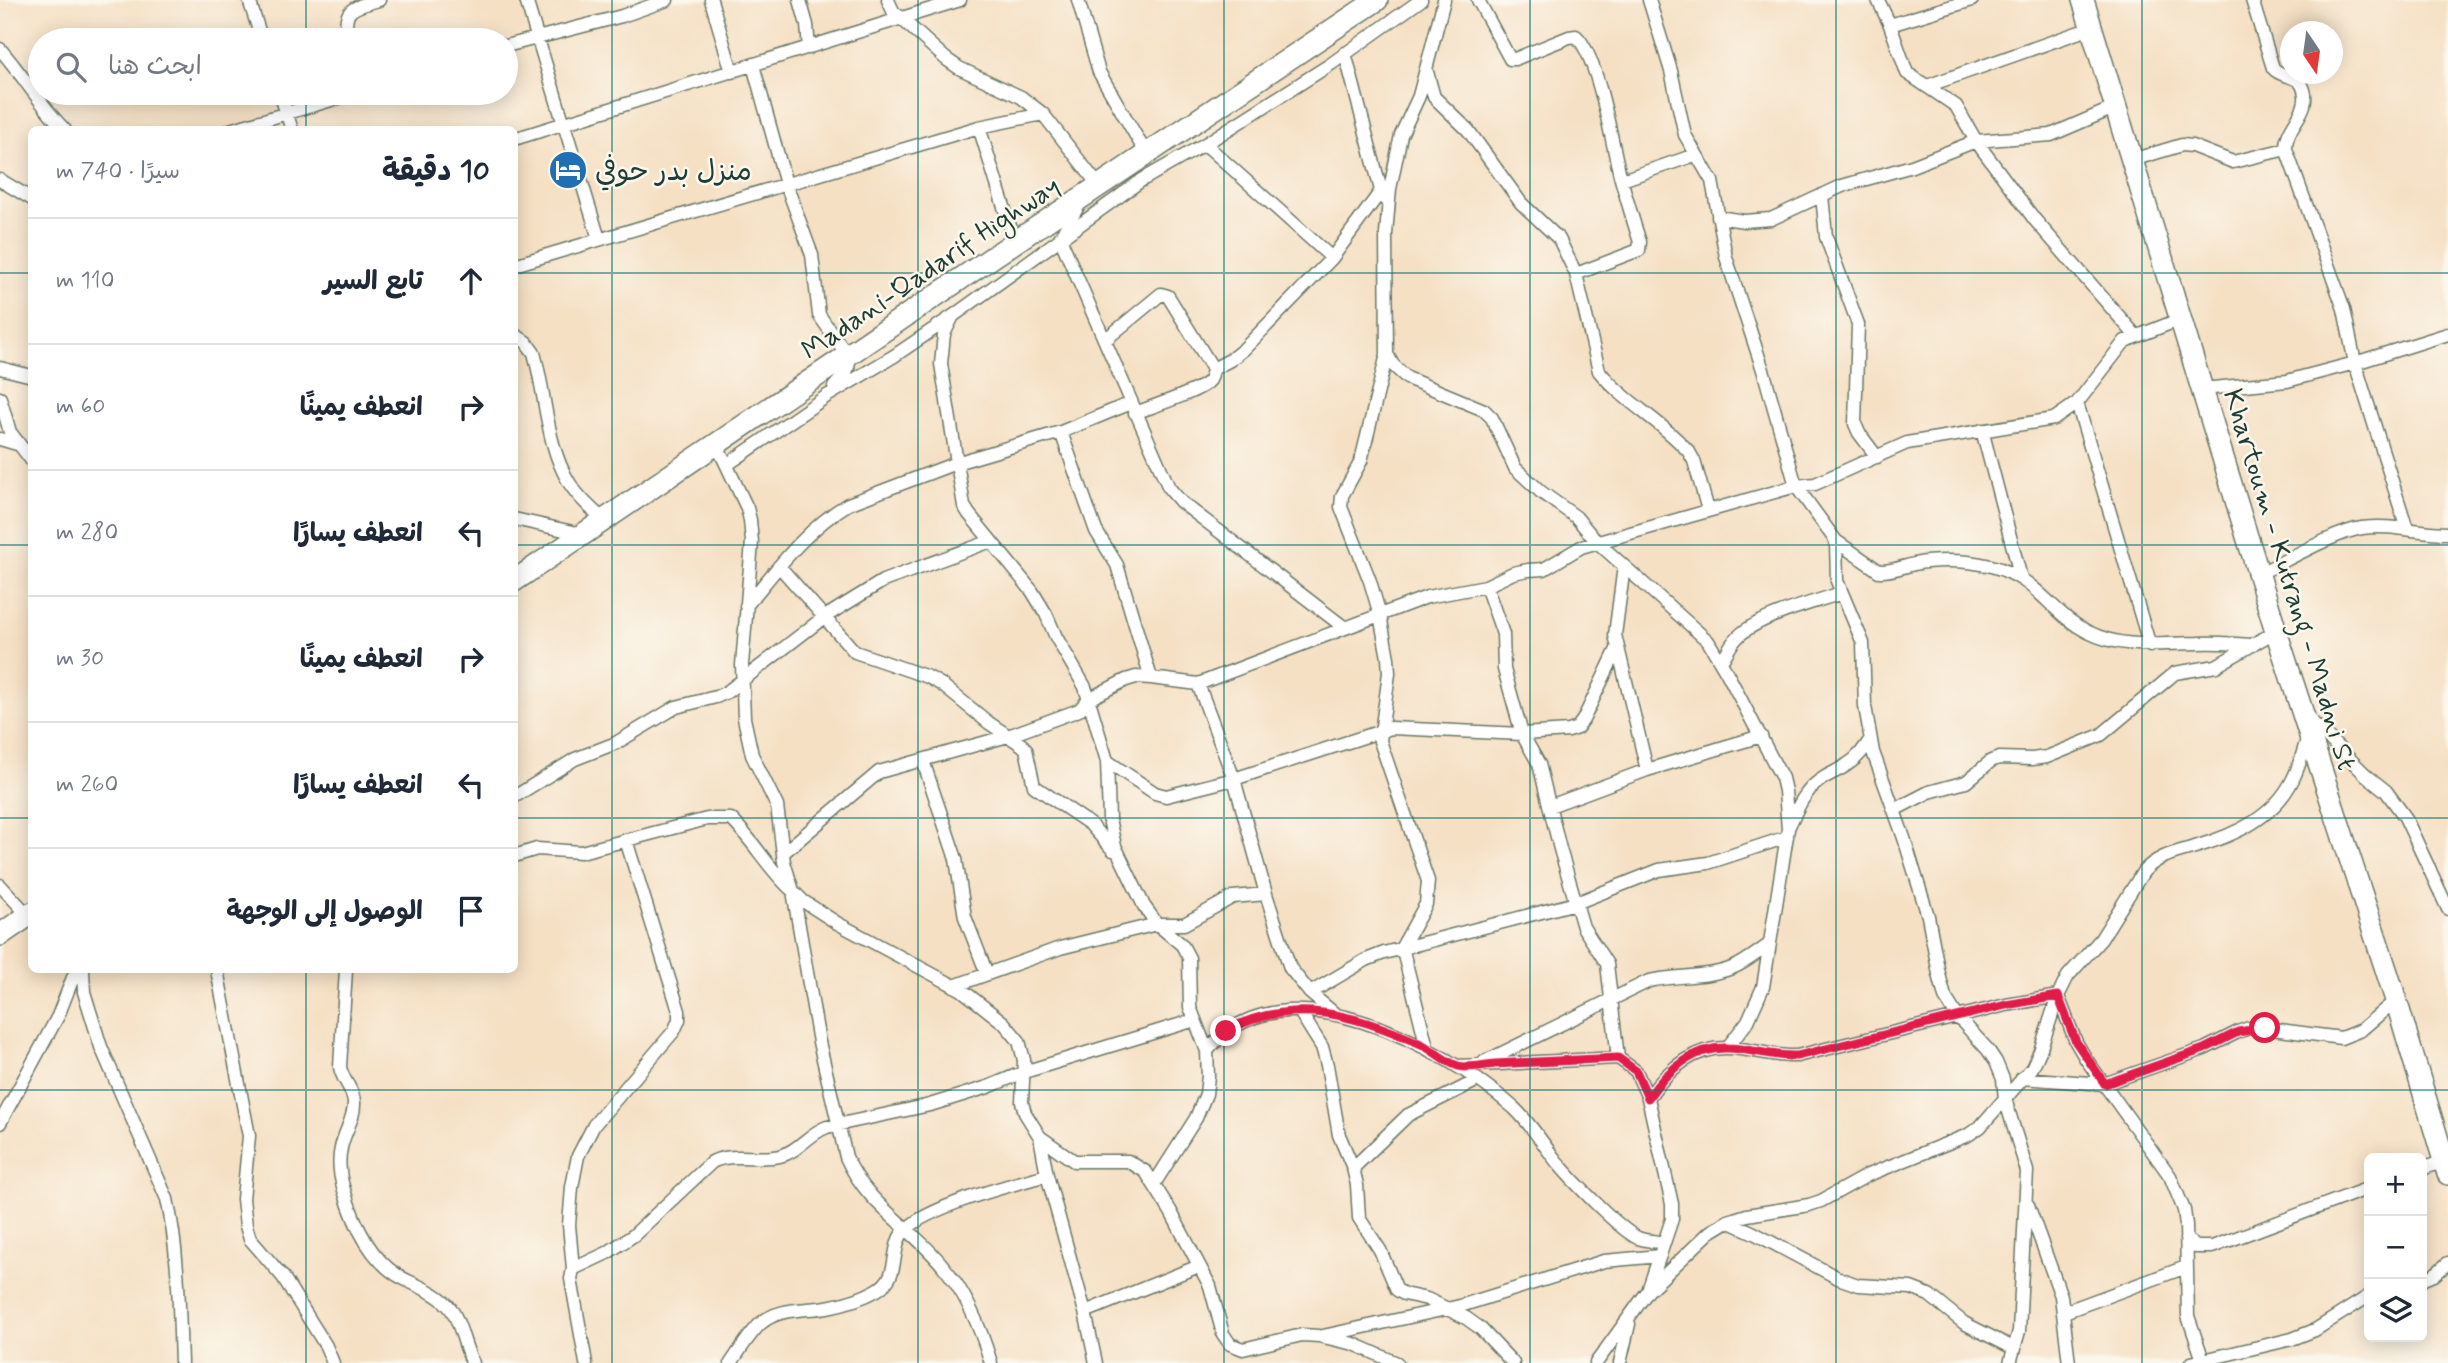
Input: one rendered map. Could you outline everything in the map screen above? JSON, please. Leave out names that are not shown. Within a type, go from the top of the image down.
[{"type":"highway","name":"Khartoum - Kutrang - Madni St","points":[[2083,0],[2258,574],[2396,1000],[2446,1168]]},
{"type":"highway","name":"Madani-Qadarif Highway","points":[[518,578],[1368,3]]},
{"type":"highway","points":[[0,935],[28,915]]},
{"type":"street","points":[[249,0],[258,28]]},
{"type":"street","points":[[348,28],[348,12],[353,7],[379,0]]},
{"type":"street","points":[[526,0],[599,239]]},
{"type":"street","points":[[518,43],[622,16],[667,0]]},
{"type":"street","points":[[710,0],[732,72]]},
{"type":"street","points":[[800,0],[807,25],[809,48]]},
{"type":"street","points":[[888,0],[901,19],[959,68],[1021,97],[1043,114],[1092,191],[1060,238]]},
{"type":"street","points":[[518,138],[960,0]]},
{"type":"street","points":[[1078,0],[1099,72],[1108,92],[1147,155]]},
{"type":"street","points":[[728,464],[827,396],[953,316],[1142,180],[1205,144],[1346,53],[1421,0]]},
{"type":"street","points":[[1427,1047],[1402,947],[1426,904],[1428,881],[1383,751],[1380,731],[1389,673],[1388,657],[1380,615],[1364,562],[1341,507],[1342,496],[1361,461],[1387,354],[1387,215],[1401,135],[1419,96],[1444,0]]},
{"type":"street","points":[[1478,0],[1510,59],[1576,36],[1593,66],[1640,242],[1639,250],[1576,274]]},
{"type":"street","points":[[1649,0],[1671,71],[1685,135],[1712,181],[1726,257],[1764,373],[1796,486],[1836,541],[1879,571],[1927,562],[1968,562],[1992,566],[2021,578],[2036,588],[2087,632],[2119,643],[2150,646],[2199,643],[2252,645]]},
{"type":"street","points":[[1878,0],[1891,25],[1907,72],[1956,106],[1976,141],[2035,220],[2136,336]]},
{"type":"street","points":[[1891,25],[1972,0]]},
{"type":"street","points":[[2252,0],[2273,68],[2277,73],[2297,79],[2304,92],[2304,106],[2286,135],[2286,149],[2344,309],[2355,363],[2407,529]]},
{"type":"street","points":[[1927,86],[2091,28]]},
{"type":"street","points":[[0,50],[28,84]]},
{"type":"street","points":[[1346,53],[1387,215]]},
{"type":"street","points":[[753,65],[786,184],[812,255],[819,315],[848,356],[850,363],[847,372],[827,396]]},
{"type":"street","points":[[1427,68],[1428,82],[1434,97],[1468,130],[1521,203],[1559,239],[1576,274],[1599,371],[1608,382],[1643,409],[1689,452],[1708,510]]},
{"type":"street","points":[[43,105],[61,126]]},
{"type":"street","points":[[284,105],[291,126]]},
{"type":"street","points":[[244,126],[316,105]]},
{"type":"street","points":[[1718,217],[1744,221],[1771,219],[1842,186],[1912,166],[1976,141],[2051,135],[2116,107]]},
{"type":"street","points":[[518,264],[979,127],[1043,114]]},
{"type":"street","points":[[50,115],[51,126]]},
{"type":"street","points":[[979,127],[1015,242]]},
{"type":"street","points":[[1205,144],[1332,258]]},
{"type":"street","points":[[2132,160],[2182,145],[2192,146],[2233,162],[2286,149]]},
{"type":"street","points":[[1622,180],[1695,155]]},
{"type":"street","points":[[0,180],[28,197]]},
{"type":"street","points":[[1213,369],[1244,349],[1332,258],[1381,191]]},
{"type":"street","points":[[1822,195],[1826,237],[1858,324],[1856,424],[1858,433],[1877,457]]},
{"type":"street","points":[[1060,238],[1163,477],[1181,502],[1345,628]]},
{"type":"street","points":[[746,606],[800,541],[848,504],[956,463],[1197,389],[1208,383],[1212,377],[1213,369],[1168,296],[1161,294],[1105,341]]},
{"type":"street","points":[[953,316],[944,334],[941,364],[964,506],[1032,591],[1080,677],[1107,761],[1110,827],[1119,856],[1143,906],[1157,924],[1182,945],[1189,958],[1190,1007],[1207,1051],[1206,1094],[1196,1118],[1154,1184]]},
{"type":"street","points":[[783,853],[842,806],[879,772],[1008,736],[1079,710],[1089,699],[1126,680],[1136,677],[1198,684],[1427,597],[1486,586],[1513,573],[1544,569],[1581,547],[1796,486],[1815,484],[1907,443],[2054,419],[2077,402],[2125,341],[2181,319]]},
{"type":"street","points":[[2202,389],[2287,381],[2448,334]]},
{"type":"street","points":[[518,337],[534,353],[556,448],[569,482],[581,499],[604,520]]},
{"type":"street","points":[[1387,354],[1392,365],[1407,378],[1484,410],[1492,418],[1515,468],[1541,492],[1576,517],[1597,542],[1708,641],[1782,778],[1787,833],[1763,987],[1748,1021],[1727,1048]]},
{"type":"street","points":[[0,368],[28,375]]},
{"type":"street","points":[[0,398],[10,432],[28,456]]},
{"type":"street","points":[[2077,402],[2150,646]]},
{"type":"street","points":[[1982,430],[2021,578]]},
{"type":"street","points":[[1061,432],[1096,531],[1117,565],[1151,678]]},
{"type":"street","points":[[0,439],[17,444]]},
{"type":"street","points":[[718,445],[750,520],[752,542],[743,681],[747,737],[752,755],[777,806],[783,853],[846,1157],[854,1174],[875,1202],[943,1265],[956,1283],[974,1316],[991,1363]]},
{"type":"street","points":[[518,520],[582,534]]},
{"type":"street","points":[[2258,574],[2360,528],[2448,533]]},
{"type":"street","points":[[518,795],[575,759],[616,743],[676,707],[716,697],[743,681],[823,618],[884,581],[991,541]]},
{"type":"street","points":[[1836,541],[1837,581],[1863,643],[1865,706],[1870,740],[1928,916],[1938,974],[1945,997],[1957,1016],[1996,1062],[2027,1171],[2019,1331],[2010,1363]]},
{"type":"street","points":[[779,566],[855,652],[928,677],[942,685],[1026,750],[1034,786],[1090,824],[1119,856]]},
{"type":"street","points":[[1624,566],[1615,624],[1617,649],[1647,770]]},
{"type":"street","points":[[1486,586],[1503,634],[1504,669],[1522,734],[1539,764],[1576,903],[1587,935],[1607,964],[1618,1058]]},
{"type":"street","points":[[1721,662],[1736,638],[1763,620],[1841,593]]},
{"type":"street","points":[[1894,810],[1929,792],[1966,782],[1991,761],[1999,758],[2047,757],[2101,735],[2175,673],[2216,666],[2276,631]]},
{"type":"street","points":[[1107,761],[1155,793],[1166,796],[1234,779],[1380,731],[1402,728],[1522,734],[1569,731],[1577,728],[1617,649]]},
{"type":"street","points":[[1198,684],[1234,779],[1290,968],[1310,993],[1335,1014]]},
{"type":"street","points":[[2301,710],[2366,775],[2386,791],[2405,817],[2448,909]]},
{"type":"street","points":[[1596,1363],[1648,1291],[1710,1232],[1728,1221],[1747,1215],[1821,1201],[1868,1175],[1968,1135],[1980,1127],[2032,1068],[2068,976],[2101,939],[2151,863],[2161,857],[2220,840],[2243,829],[2276,806],[2293,779],[2309,733]]},
{"type":"street","points":[[1549,806],[1647,770],[1761,736]]},
{"type":"street","points":[[1310,993],[1366,960],[1402,947],[1576,903],[1659,870],[1708,863],[1787,833],[1801,800],[1809,790],[1860,755],[1870,740]]},
{"type":"street","points":[[923,761],[956,859],[965,917],[987,974]]},
{"type":"street","points":[[518,855],[537,849],[581,852],[707,819],[731,819],[778,878],[803,901],[837,923],[954,986],[995,1016],[1019,1041],[1023,1049],[1022,1102],[1040,1137],[1047,1175],[1085,1312],[1096,1363]]},
{"type":"street","points":[[586,1363],[571,1279],[573,1269],[569,1225],[578,1156],[594,1125],[674,1031],[679,1020],[679,1011],[626,840]]},
{"type":"street","points":[[0,885],[28,912]]},
{"type":"street","points":[[954,986],[1060,948],[1157,924],[1184,924],[1233,897],[1266,894]]},
{"type":"street","points":[[1478,1065],[1649,981],[1727,970],[1770,944]]},
{"type":"street","points":[[0,1123],[58,1016],[75,973]]},
{"type":"street","points":[[83,973],[85,992],[101,1046],[167,1199],[173,1223],[181,1363]]},
{"type":"street","points":[[218,973],[248,1136],[243,1199],[246,1227],[250,1239],[283,1277],[326,1346],[333,1363]]},
{"type":"street","points":[[346,973],[340,1068],[352,1091],[354,1103],[341,1149],[340,1170],[352,1214],[365,1241],[394,1273],[450,1308],[458,1324],[465,1350],[473,1363]]},
{"type":"street","points":[[1648,1098],[1663,1076],[1679,1063],[1712,1050],[1727,1048],[1778,1057],[1797,1056],[1957,1016],[2058,996]]},
{"type":"street","points":[[2058,996],[2076,1042],[2170,1176],[2184,1210],[2188,1316],[2199,1362],[2292,1339],[2315,1330],[2364,1299]]},
{"type":"street","points":[[2022,1079],[2105,1084],[2204,1049],[2249,1028],[2341,1038],[2350,1036],[2396,1000]]},
{"type":"street","points":[[1300,1012],[1322,1047],[1339,1135],[1353,1168],[1359,1196],[1359,1218],[1380,1250],[1397,1290],[1427,1299],[1466,1318],[1480,1328],[1513,1363]]},
{"type":"street","points":[[1207,1051],[1226,1031],[1270,1013],[1335,1014],[1391,1031],[1427,1047],[1478,1080],[1514,1108],[1531,1126],[1559,1165],[1625,1231],[1640,1238],[1664,1243]]},
{"type":"street","points":[[573,1269],[634,1236],[712,1162],[721,1158],[783,1156],[792,1152],[818,1130],[930,1105],[988,1087],[1024,1072],[1195,1020]]},
{"type":"street","points":[[1458,1066],[1618,1058],[1636,1071],[1648,1098],[1672,1204],[1672,1219],[1648,1291]]},
{"type":"street","points":[[1353,1168],[1408,1115],[1478,1080]]},
{"type":"street","points":[[1040,1137],[1074,1161],[1128,1161],[1146,1172],[1210,1286],[1223,1334],[1230,1344],[1243,1349],[1302,1335],[1319,1336],[1354,1344],[1397,1363]]},
{"type":"street","points":[[2427,1169],[2446,1168]]},
{"type":"street","points":[[731,1363],[761,1324],[778,1313],[827,1307],[877,1290],[887,1282],[895,1267],[899,1238],[906,1229],[955,1203],[1047,1175]]},
{"type":"street","points":[[2186,1239],[2196,1247],[2212,1247],[2364,1190]]},
{"type":"street","points":[[2026,1200],[2054,1275],[2064,1312],[2069,1363]]},
{"type":"street","points":[[1728,1221],[1838,1278],[1858,1285],[1911,1288],[1929,1295],[1964,1323],[2015,1349]]},
{"type":"street","points":[[1319,1336],[1445,1309],[1595,1263],[1660,1256]]},
{"type":"street","points":[[2424,1279],[2448,1263]]},
{"type":"street","points":[[1085,1312],[1199,1266]]},
{"type":"street","points":[[2064,1312],[2186,1267]]},
{"type":"street","points":[[1620,1363],[1630,1317]]},
{"type":"place","name":"منزل بدر حوفي","points":[[568,170]]},
{"type":"route","points":[[1226,1031],[1270,1013],[1308,1011],[1335,1014],[1391,1031],[1427,1047],[1458,1066],[1618,1058],[1636,1071],[1648,1098],[1663,1076],[1679,1063],[1712,1050],[1727,1048],[1778,1057],[1797,1056],[1957,1016],[2058,996],[2076,1042],[2105,1084],[2204,1049],[2249,1028],[2265,1028]]}]
